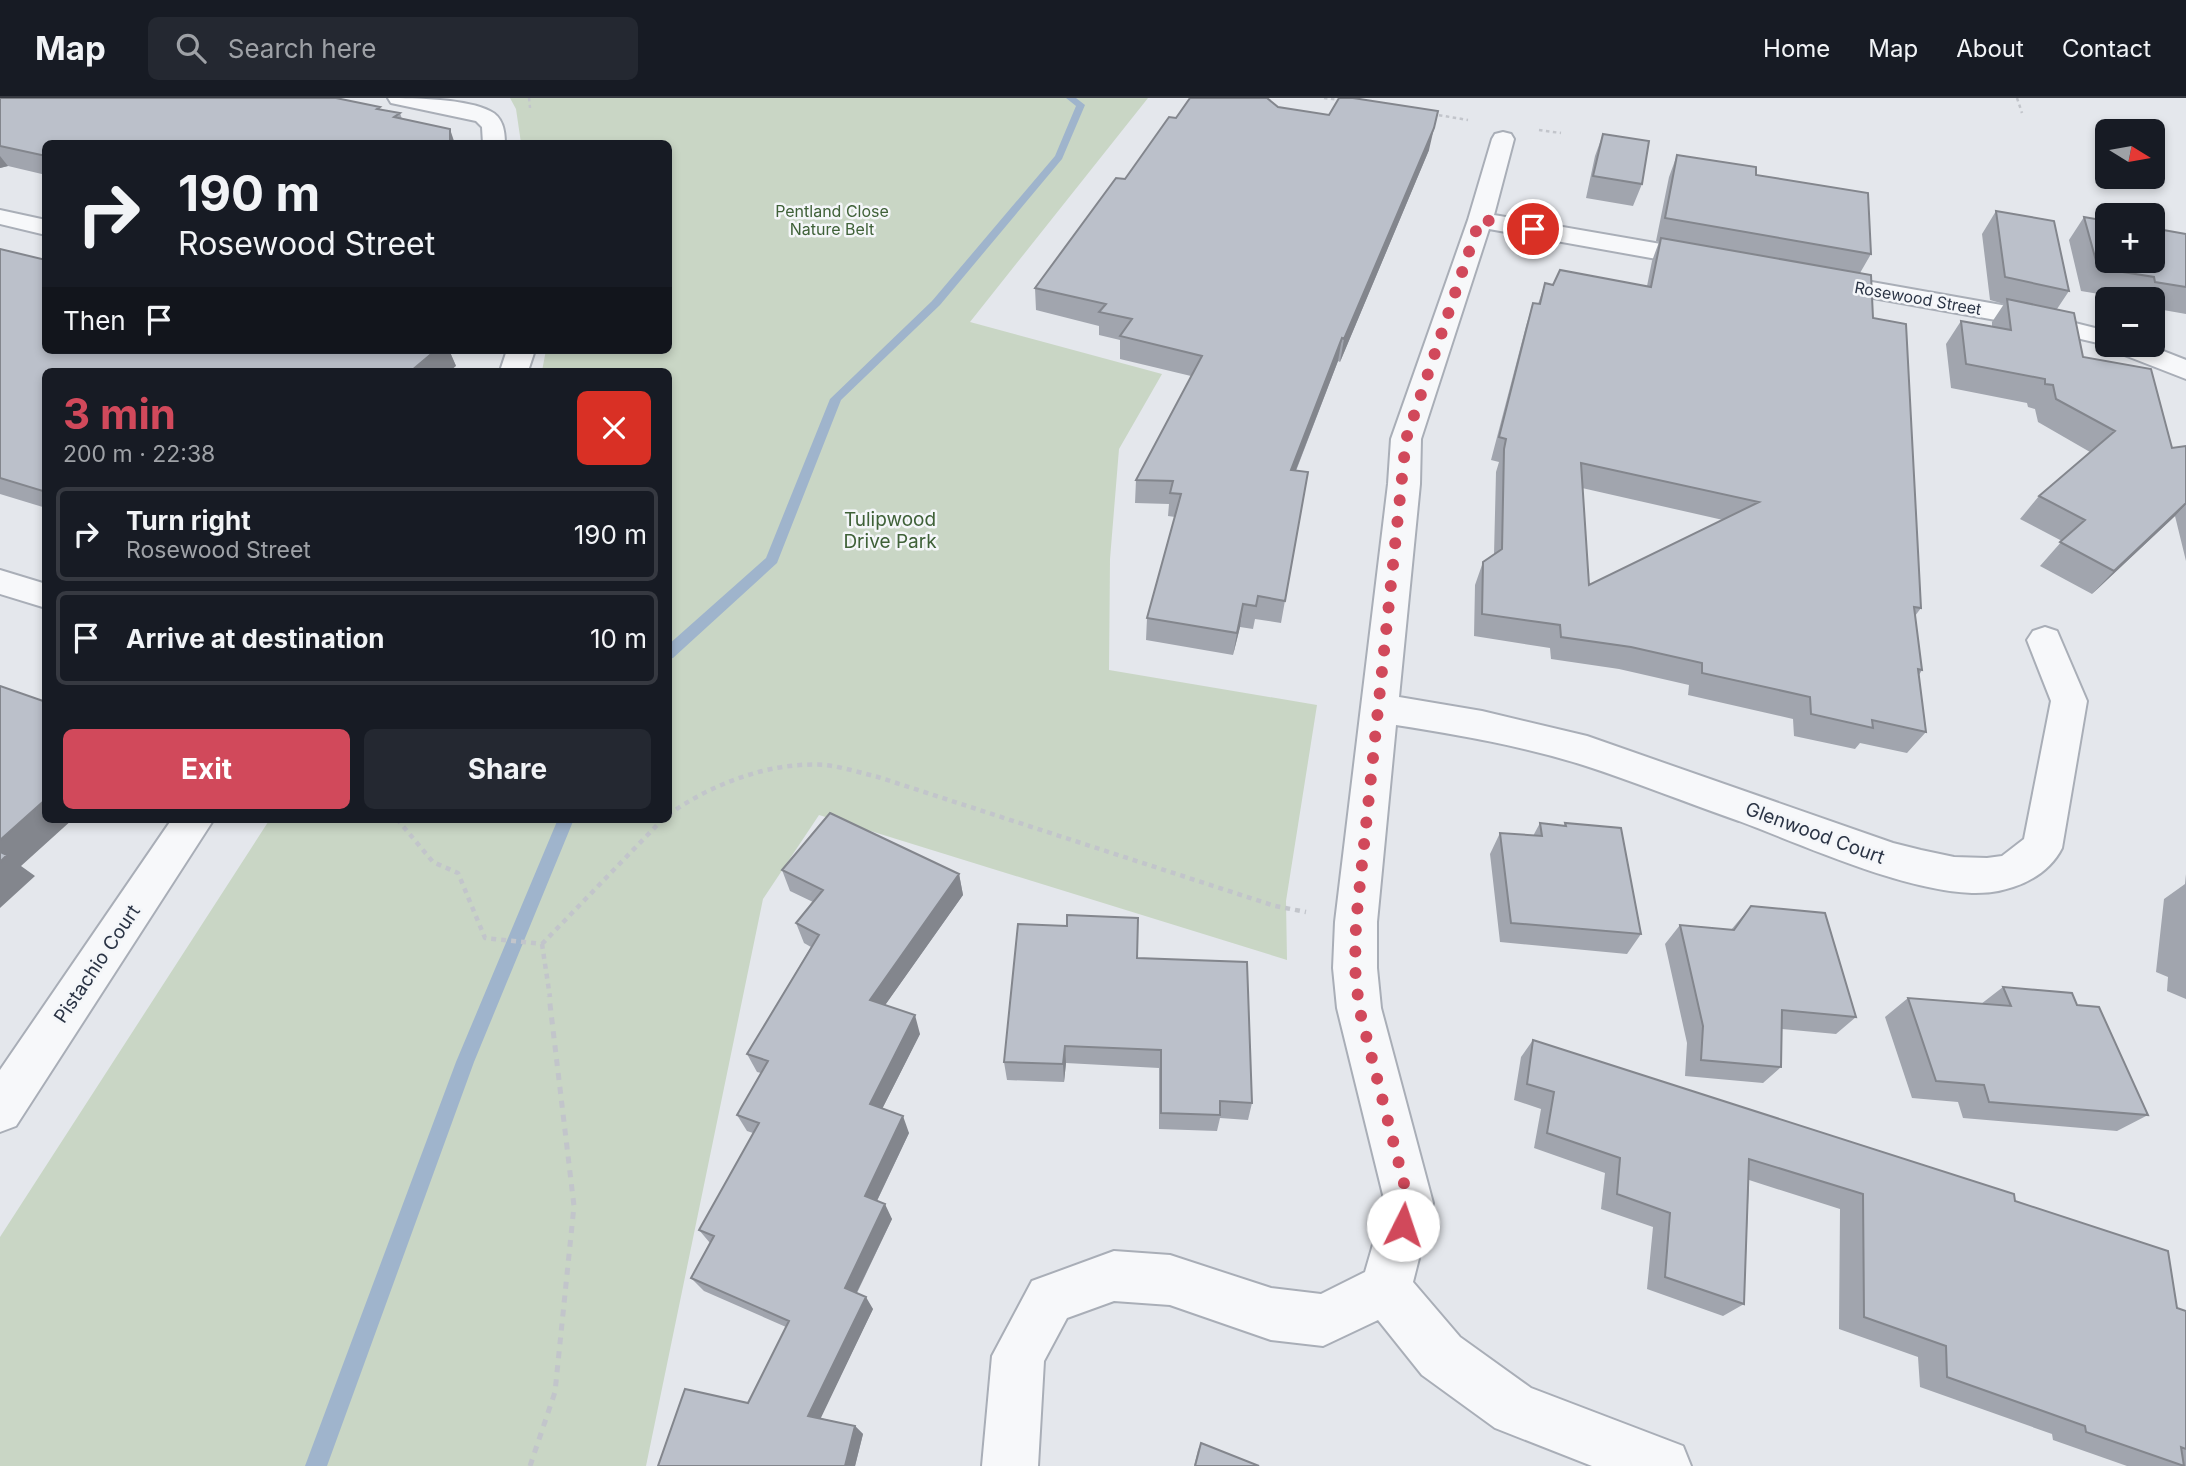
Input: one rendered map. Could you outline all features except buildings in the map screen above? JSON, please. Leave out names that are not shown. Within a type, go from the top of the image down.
[{"type":"street","points":[[399,98],[484,116],[493,126],[494,140]]},
{"type":"street","points":[[1010,1466],[1018,1356],[1050,1299],[1114,1276],[1170,1279],[1271,1314],[1323,1320],[1386,1289],[1409,1203],[1359,1008],[1355,968],[1356,922],[1406,439],[1480,219],[1519,134]]},
{"type":"street","points":[[0,217],[42,227]]},
{"type":"street","points":[[1480,219],[1737,266]]},
{"type":"street","name":"Rosewood Street","points":[[1791,275],[2007,314],[2095,337]]},
{"type":"street","points":[[2154,357],[2186,370]]},
{"type":"street","points":[[0,582],[42,595]]},
{"type":"street","name":"Glenwood Court","points":[[1379,708],[1482,725],[1587,751],[1892,860],[1936,871],[1993,876],[2016,868],[2042,848],[2069,701],[2045,640]]},
{"type":"street","name":"Pistachio Court","points":[[0,1110],[191,823]]},
{"type":"street","points":[[1386,1289],[1441,1356],[1514,1409],[1663,1466]]},
{"type":"path","points":[[1324,98],[1350,102]]},
{"type":"path","points":[[2017,98],[2022,113]]},
{"type":"path","points":[[1429,114],[1469,120]]},
{"type":"path","points":[[1519,134],[1561,133]]},
{"type":"path","points":[[672,812],[684,802],[723,784],[793,766],[824,764],[878,777],[1275,906],[1356,922]]},
{"type":"path","points":[[400,823],[433,862],[458,873],[485,938],[542,944]]},
{"type":"path","points":[[542,944],[658,823]]},
{"type":"path","points":[[530,1466],[555,1392],[574,1206],[559,1063],[542,944]]},
{"type":"green space","name":"Tulipwood Drive Park","points":[[510,98],[1148,98],[970,322],[1162,374],[1119,449],[1110,559],[1109,670],[1317,705],[1286,901],[1287,960],[819,815],[763,899],[646,1466],[0,1466],[0,1237],[267,823],[672,823],[672,368],[543,368],[545,354],[672,354],[672,140],[521,140],[516,109]]},
{"type":"waterway","points":[[672,650],[772,560],[836,399],[936,303],[1059,157],[1081,105],[1070,98]]},
{"type":"waterway","points":[[316,1466],[465,1062],[564,823]]},
{"type":"route","points":[[1403,1225],[1409,1203],[1359,1008],[1355,968],[1356,922],[1404,484],[1406,439],[1480,219],[1533,229]]},
{"type":"park label","name":"Pentland Close Nature Belt","points":[[832,220]]}]
